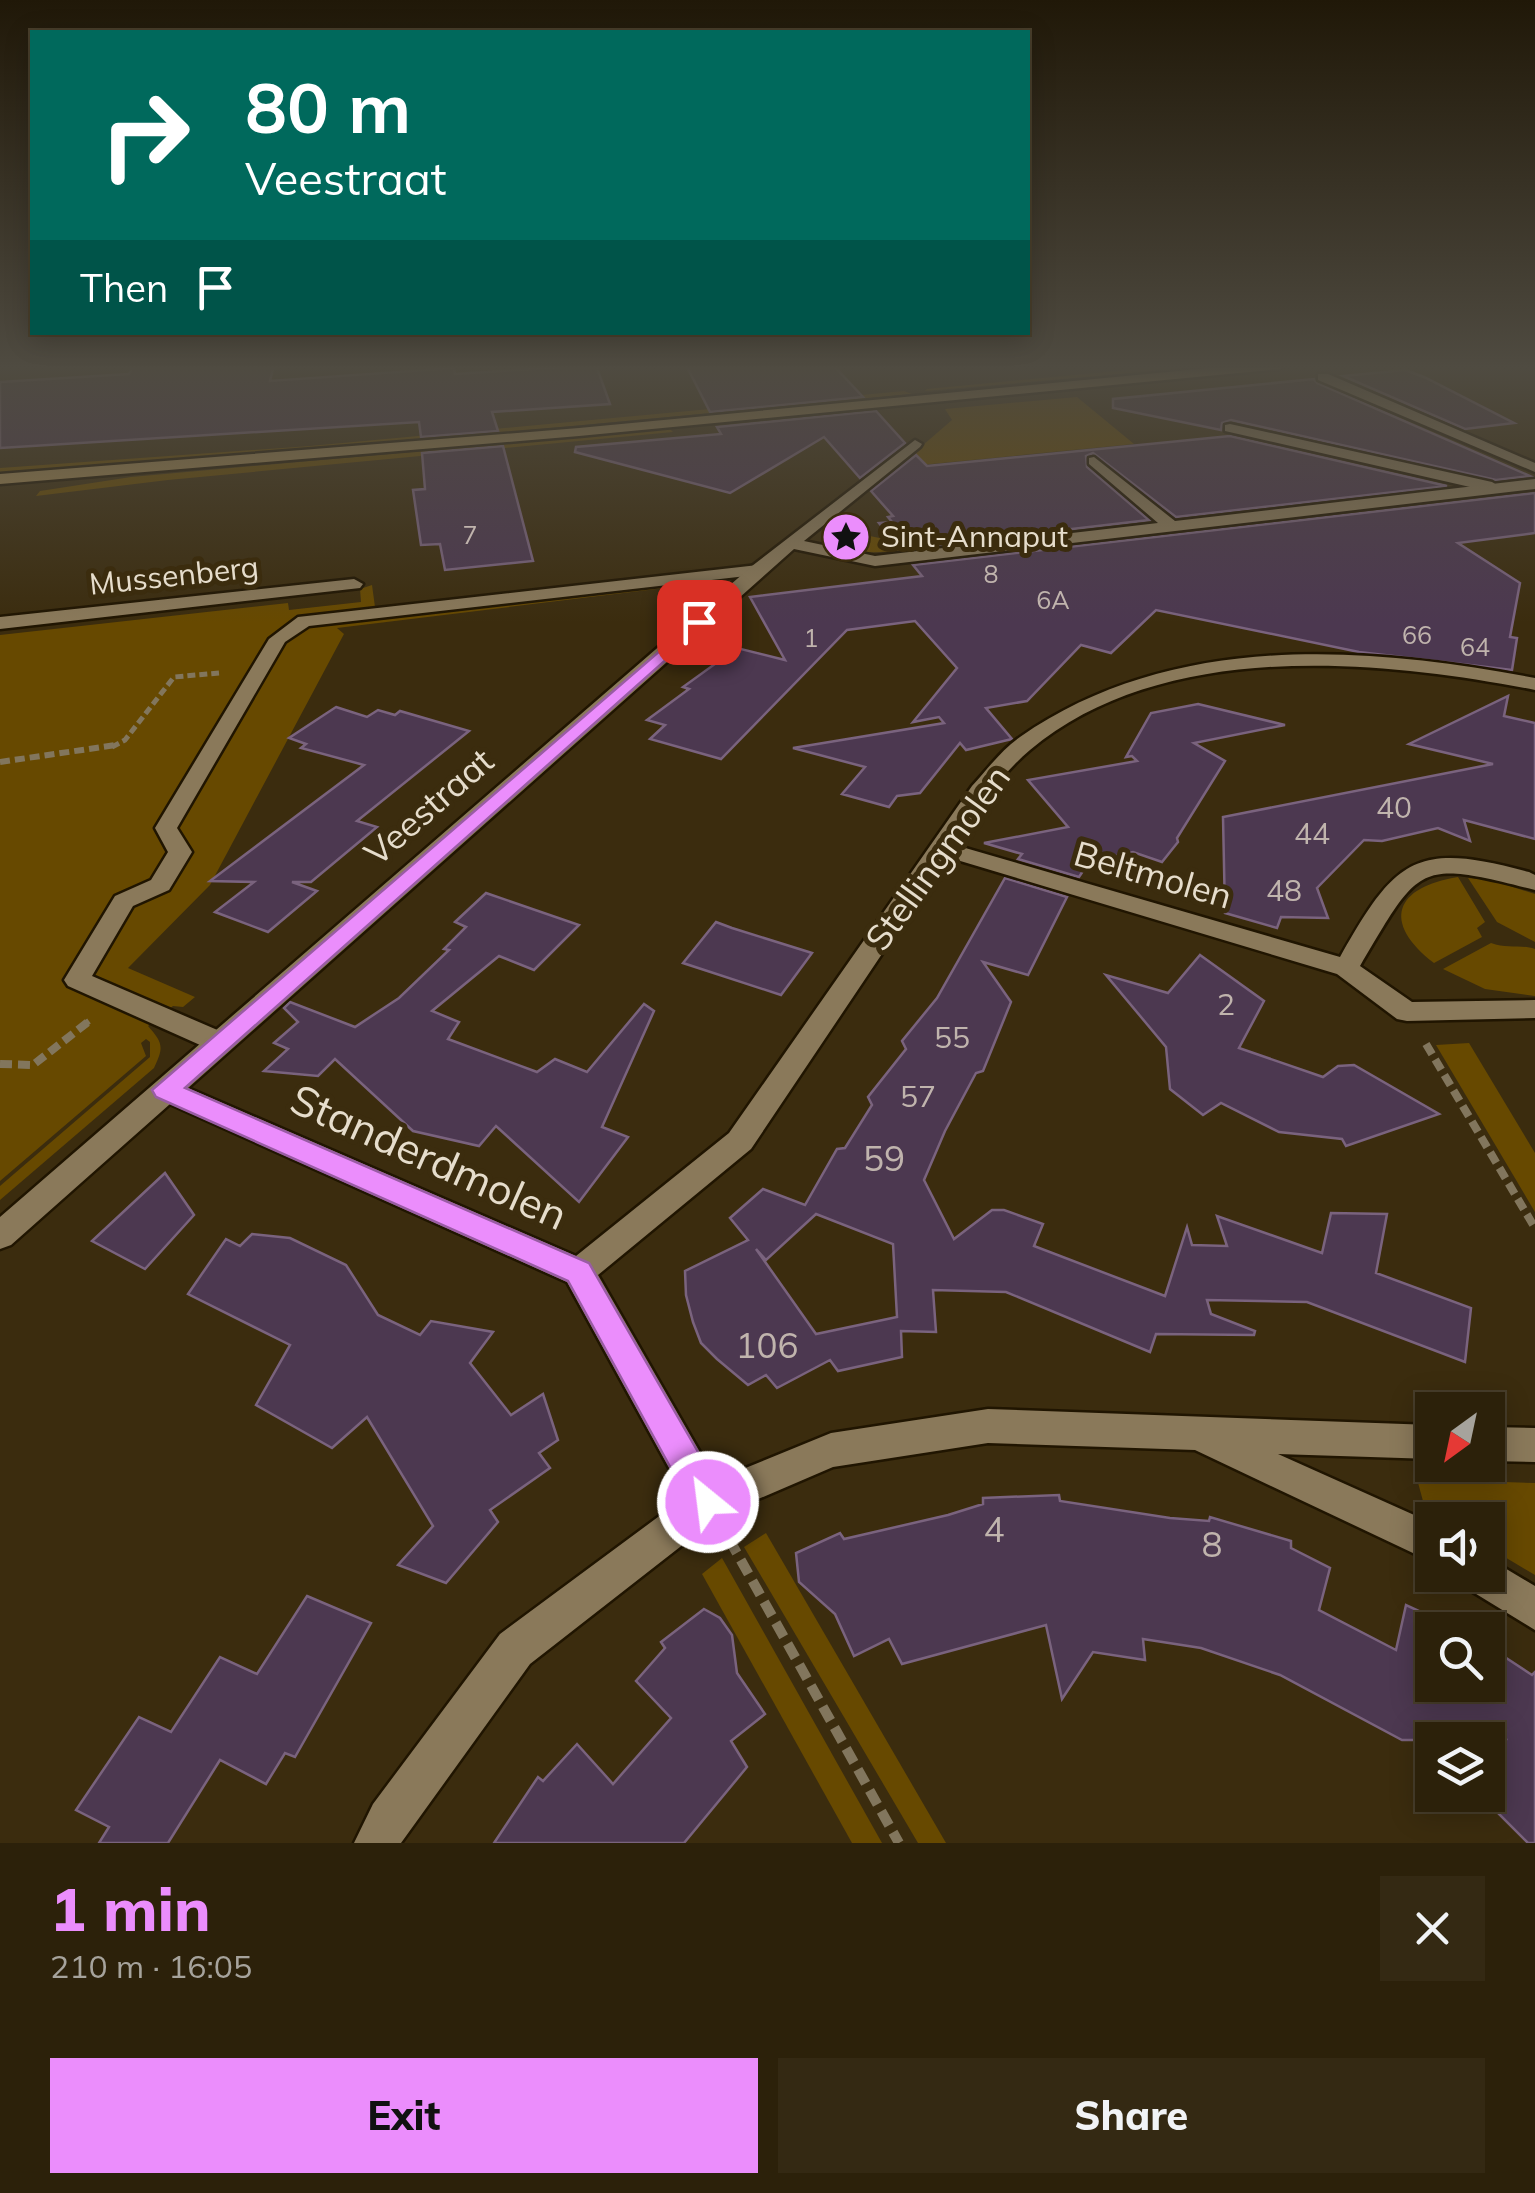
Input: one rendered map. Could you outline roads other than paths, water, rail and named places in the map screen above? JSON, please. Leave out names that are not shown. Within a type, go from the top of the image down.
[{"type":"main road","points":[[0,479],[341,451]]},
{"type":"street","name":"Veestraat","points":[[0,1236],[758,570],[906,451]]},
{"type":"street","points":[[1332,451],[1492,487]]},
{"type":"street","points":[[1495,451],[1535,468]]},
{"type":"street","points":[[1094,461],[1170,526]]},
{"type":"street","points":[[792,544],[875,561],[1535,484]]},
{"type":"street","points":[[219,1042],[77,980],[124,901],[160,885],[180,852],[166,828],[278,639],[304,621],[758,570]]},
{"type":"street","name":"Mussenberg","points":[[0,623],[354,584]]},
{"type":"street","name":"Stellingmolen","points":[[579,1272],[740,1141],[980,791],[1025,743],[1083,707],[1175,675],[1246,663],[1312,660],[1406,664],[1535,684]]},
{"type":"street","name":"Beltmolen","points":[[941,848],[1346,968],[1407,1012],[1535,1010]]},
{"type":"street","points":[[1346,968],[1400,883],[1419,869],[1460,867],[1535,883]]},
{"type":"street","name":"Standerdmolen","points":[[165,1090],[579,1272],[708,1502]]},
{"type":"street","points":[[377,1843],[389,1820],[515,1648],[708,1502],[831,1450],[988,1426],[1415,1441]]},
{"type":"street","points":[[1195,1433],[1415,1535]]},
{"type":"street","points":[[1505,1445],[1535,1446]]},
{"type":"street","points":[[1505,1590],[1535,1610]]},
{"type":"place","name":"Sint-Annaput","points":[[846,537]]}]
